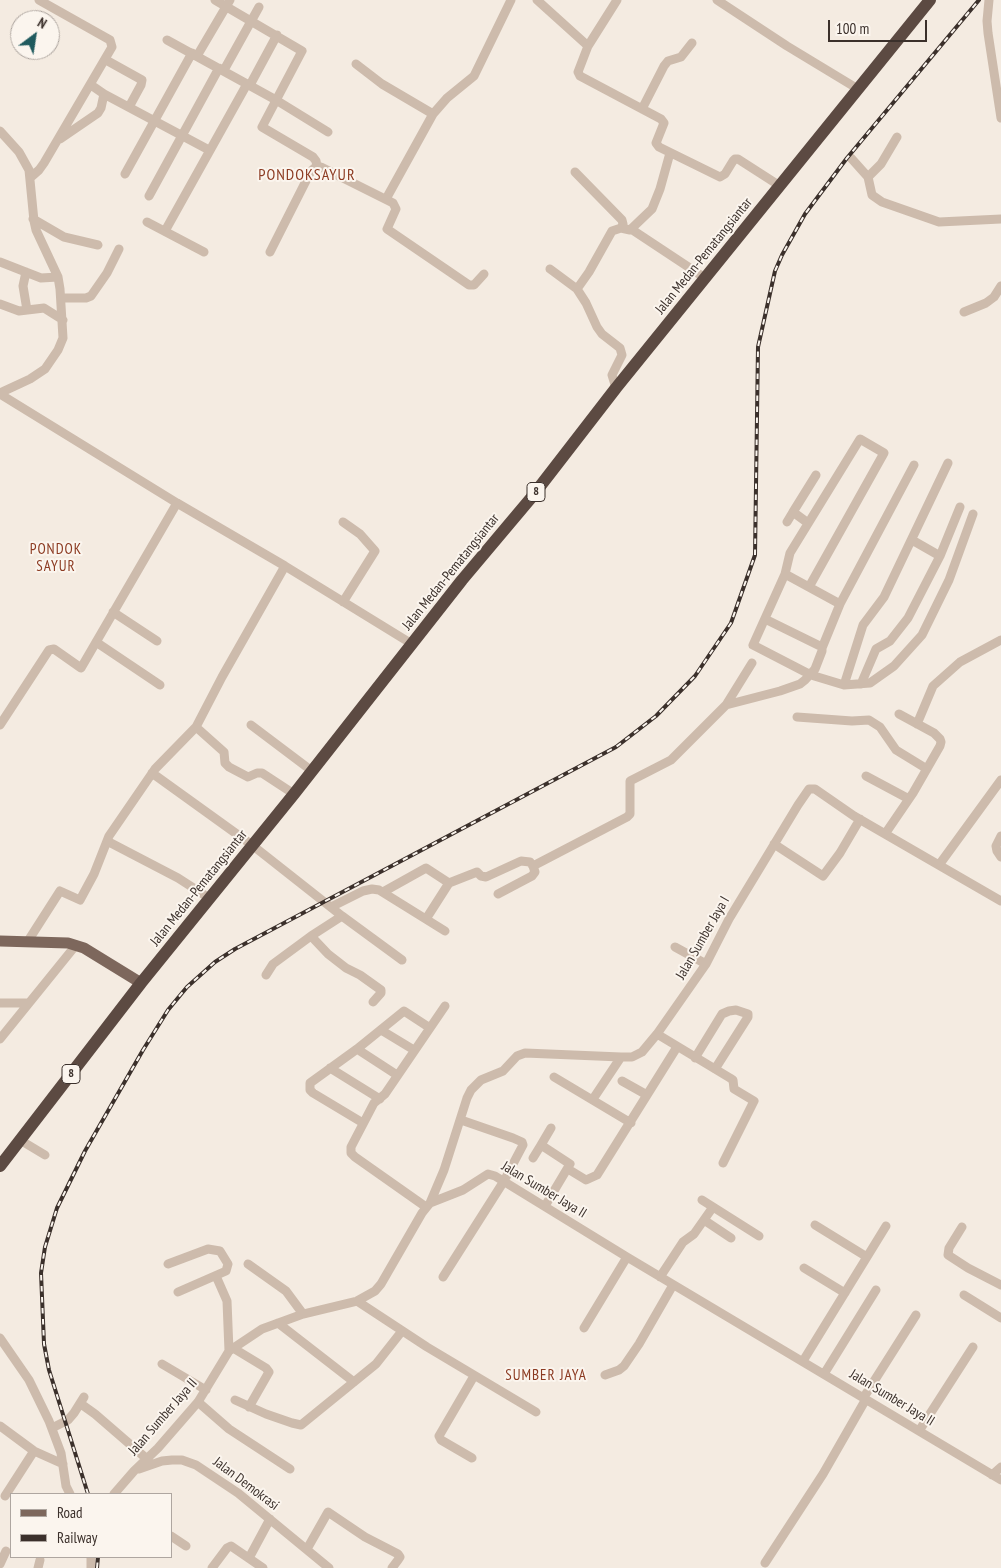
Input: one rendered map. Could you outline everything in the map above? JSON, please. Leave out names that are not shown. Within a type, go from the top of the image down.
[{"type":"highway","name":"Jalan Medan-Pematangsiantar","points":[[0,1166],[141,983],[294,794],[462,580],[537,491],[616,388],[930,0]]},
{"type":"main road","points":[[0,941],[68,943],[76,945],[92,952],[141,983]]},
{"type":"street","points":[[31,176],[39,170],[91,86],[112,47],[110,40],[39,0]]},
{"type":"street","points":[[214,0],[228,3],[251,20],[301,49],[302,52],[262,127],[313,157],[317,166]]},
{"type":"street","points":[[386,200],[433,114],[447,98],[474,76],[511,0]]},
{"type":"street","points":[[536,0],[588,46]]},
{"type":"street","points":[[617,0],[588,46],[578,72],[580,76],[661,119],[664,123],[656,145],[670,153],[720,177],[725,174],[735,158],[780,186]]},
{"type":"street","points":[[717,0],[787,46],[858,89]]},
{"type":"street","points":[[989,0],[988,27],[1001,118]]},
{"type":"street","points":[[125,174],[194,55],[228,3]]},
{"type":"street","points":[[149,196],[182,136],[259,7]]},
{"type":"street","points":[[165,231],[208,150],[277,36]]},
{"type":"street","points":[[167,40],[248,84],[328,132]]},
{"type":"street","points":[[642,109],[664,66],[668,61],[679,59],[692,44]]},
{"type":"street","points":[[106,60],[142,80],[129,107]]},
{"type":"street","points":[[356,64],[382,84],[433,114]]},
{"type":"street","points":[[91,86],[208,150]]},
{"type":"street","points":[[52,149],[68,133],[98,113],[104,94]]},
{"type":"street","points":[[0,131],[19,152],[31,176],[33,219],[36,230],[58,277],[63,320],[62,344],[45,369],[0,394]]},
{"type":"street","points":[[868,177],[881,164],[897,137]]},
{"type":"street","points":[[631,229],[644,214],[652,209],[670,153]]},
{"type":"street","points":[[851,158],[868,177],[872,194],[878,200],[934,221],[1001,219]]},
{"type":"street","points":[[317,166],[393,203],[396,209],[387,227],[390,232],[469,285],[474,285],[484,274]]},
{"type":"street","points":[[270,252],[311,171],[317,166]]},
{"type":"street","points":[[575,172],[622,220],[621,228]]},
{"type":"street","points":[[33,219],[64,237],[98,245]]},
{"type":"street","points":[[147,222],[204,252]]},
{"type":"street","points":[[577,289],[612,231],[621,228],[631,229],[705,278]]},
{"type":"street","points":[[61,298],[86,298],[91,296],[107,273],[119,249]]},
{"type":"street","points":[[0,262],[40,278],[58,277]]},
{"type":"street","points":[[550,269],[577,289],[602,334],[620,348],[622,355],[612,374],[616,388]]},
{"type":"street","points":[[26,272],[23,286],[27,310]]},
{"type":"street","points":[[964,312],[986,303],[994,297],[1001,286]]},
{"type":"street","points":[[0,304],[19,311],[44,308],[63,320]]},
{"type":"street","points":[[0,394],[412,644]]},
{"type":"street","points":[[809,587],[884,453],[860,439],[790,553],[785,574],[753,644],[811,675],[844,685],[870,683],[894,666],[922,635],[949,580],[973,514]]},
{"type":"street","points":[[844,685],[863,625],[884,597],[948,462]]},
{"type":"street","points":[[726,705],[794,686],[811,675],[840,604],[914,465]]},
{"type":"street","points":[[787,522],[816,475]]},
{"type":"street","points":[[0,725],[47,652],[54,649],[81,668],[177,503]]},
{"type":"street","points":[[861,684],[876,649],[890,640],[908,618],[940,556],[960,507]]},
{"type":"street","points":[[793,512],[808,523]]},
{"type":"street","points":[[343,522],[360,534],[375,551],[343,602]]},
{"type":"street","points":[[912,540],[940,556]]},
{"type":"street","points":[[28,941],[60,891],[80,900],[94,874],[107,841],[152,773],[196,727],[218,684],[285,566]]},
{"type":"street","points":[[785,574],[840,604]]},
{"type":"street","points":[[114,612],[157,641]]},
{"type":"street","points":[[765,619],[821,645],[822,648]]},
{"type":"street","points":[[917,724],[933,686],[960,662],[1001,640]]},
{"type":"street","points":[[96,642],[160,685]]},
{"type":"street","points":[[533,866],[628,816],[630,814],[630,781],[670,760],[726,705],[752,663]]},
{"type":"street","points":[[885,834],[909,799],[941,742],[934,733],[899,714]]},
{"type":"street","points":[[797,717],[852,721],[869,720],[880,727],[896,750],[927,769]]},
{"type":"street","points":[[251,725],[312,771]]},
{"type":"street","points":[[196,727],[224,752],[229,767],[248,777],[257,772],[262,773],[294,794]]},
{"type":"street","points":[[152,773],[252,845],[342,916],[402,960]]},
{"type":"street","points":[[866,776],[909,799]]},
{"type":"street","points":[[939,865],[1001,780]]},
{"type":"street","name":"Jalan Sumber Jaya I","points":[[428,1205],[444,1170],[471,1090],[481,1080],[503,1071],[521,1054],[621,1057],[637,1056],[642,1052],[657,1034],[706,964],[729,919],[809,789],[812,788],[885,834],[1001,901]]},
{"type":"street","points":[[774,844],[823,876],[840,853],[860,819]]},
{"type":"street","points":[[1001,836],[996,846],[996,851],[1001,856]]},
{"type":"street","points":[[107,841],[178,878],[209,898]]},
{"type":"street","points":[[426,919],[449,883],[477,872],[481,876],[486,877],[522,861],[527,860],[533,866],[535,872],[532,876],[498,894]]},
{"type":"street","points":[[383,892],[424,868],[449,883]]},
{"type":"street","points":[[331,907],[363,891],[372,889],[383,892],[446,931]]},
{"type":"street","points":[[266,975],[273,964],[342,916]]},
{"type":"street","points":[[311,936],[334,958],[381,990],[381,993],[373,1002]]},
{"type":"street","points":[[0,1040],[76,945]]},
{"type":"street","points":[[675,947],[706,964]]},
{"type":"street","points":[[0,1002],[28,1003]]},
{"type":"street","points":[[428,1205],[355,1158],[351,1153],[351,1147],[374,1103],[380,1099],[397,1076],[445,1006]]},
{"type":"street","points":[[695,1058],[722,1014],[736,1010],[748,1014],[748,1017],[716,1069]]},
{"type":"street","points":[[363,1123],[310,1090],[310,1083],[357,1049],[404,1011],[430,1028]]},
{"type":"street","points":[[381,1030],[414,1050]]},
{"type":"street","points":[[657,1034],[733,1080],[734,1089],[754,1101],[723,1163]]},
{"type":"street","points":[[568,1169],[586,1180],[594,1178],[601,1170],[677,1047]]},
{"type":"street","points":[[357,1049],[397,1076]]},
{"type":"street","points":[[592,1099],[621,1057]]},
{"type":"street","points":[[330,1068],[380,1099]]},
{"type":"street","points":[[554,1076],[631,1122]]},
{"type":"street","points":[[622,1081],[647,1095]]},
{"type":"street","points":[[443,1277],[504,1181],[523,1143],[461,1120]]},
{"type":"street","points":[[533,1158],[551,1128]]},
{"type":"street","points":[[20,1140],[45,1155]]},
{"type":"street","points":[[541,1145],[569,1163],[570,1166],[545,1206]]},
{"type":"street","name":"Jalan Sumber Jaya II","points":[[115,1493],[198,1402],[231,1349],[262,1329],[302,1314],[357,1301],[375,1290],[381,1284],[428,1205],[463,1190],[488,1174],[504,1181],[673,1285],[1001,1480]]},
{"type":"street","points":[[702,1200],[759,1236]]},
{"type":"street","points":[[660,1277],[683,1242],[694,1234],[713,1207]]},
{"type":"street","points":[[704,1220],[731,1238]]},
{"type":"street","points":[[815,1225],[867,1257]]},
{"type":"street","points":[[803,1361],[886,1226]]},
{"type":"street","points":[[962,1227],[949,1248],[948,1255],[1001,1285]]},
{"type":"street","points":[[168,1264],[203,1250],[212,1249],[223,1254],[228,1264],[226,1271],[178,1292]]},
{"type":"street","points":[[584,1328],[627,1257]]},
{"type":"street","points":[[248,1264],[286,1291],[302,1314]]},
{"type":"street","points":[[804,1268],[845,1293]]},
{"type":"street","points":[[216,1276],[227,1301],[231,1349],[266,1368],[269,1372],[249,1408]]},
{"type":"street","points":[[605,1375],[620,1370],[624,1366],[673,1285]]},
{"type":"street","points":[[824,1374],[876,1290]]},
{"type":"street","points":[[964,1296],[1001,1318]]},
{"type":"street","points":[[357,1301],[474,1376],[536,1412]]},
{"type":"street","points":[[765,1563],[823,1474],[865,1398],[916,1315]]},
{"type":"street","points":[[278,1323],[354,1382]]},
{"type":"street","points":[[235,1400],[249,1408],[299,1425],[376,1364],[402,1331]]},
{"type":"street","points":[[0,1338],[29,1380],[52,1428],[61,1453],[66,1486],[70,1493]]},
{"type":"street","points":[[919,1431],[973,1347]]},
{"type":"street","points":[[162,1364],[206,1390]]},
{"type":"street","points":[[472,1458],[441,1440],[439,1436],[474,1376]]},
{"type":"street","points":[[52,1428],[68,1420],[83,1401],[95,1414],[147,1459]]},
{"type":"street","points":[[198,1402],[229,1429],[290,1469]]},
{"type":"street","points":[[0,1426],[34,1451],[62,1464]]},
{"type":"street","points":[[5,1496],[34,1451]]},
{"type":"street","name":"Jalan Demokrasi","points":[[134,1471],[167,1460],[182,1460],[196,1465],[238,1493],[307,1549],[323,1566]]},
{"type":"street","points":[[992,1474],[1001,1467]]},
{"type":"street","points":[[307,1549],[328,1512],[365,1537],[398,1554],[400,1557],[392,1568]]},
{"type":"street","points":[[250,1558],[270,1519]]},
{"type":"street","points":[[172,1537],[186,1546]]},
{"type":"street","points":[[212,1568],[230,1546],[263,1568]]},
{"type":"street","points":[[0,1564],[6,1551]]},
{"type":"railway","points":[[88,1493],[49,1370],[44,1344],[41,1273],[45,1247],[57,1208],[85,1151],[143,1050],[168,1010],[187,987],[215,962],[235,949],[616,747],[656,716],[695,676],[731,623],[755,555],[758,347],[775,271],[805,214],[847,158],[979,0]]},
{"type":"railway","points":[[97,1568],[98,1558]]},
{"type":"district","name":"PONDOKSAYUR","points":[[307,175]]},
{"type":"district","name":"PONDOK SAYUR","points":[[56,558]]},
{"type":"district","name":"SUMBER JAYA","points":[[546,1376]]}]
